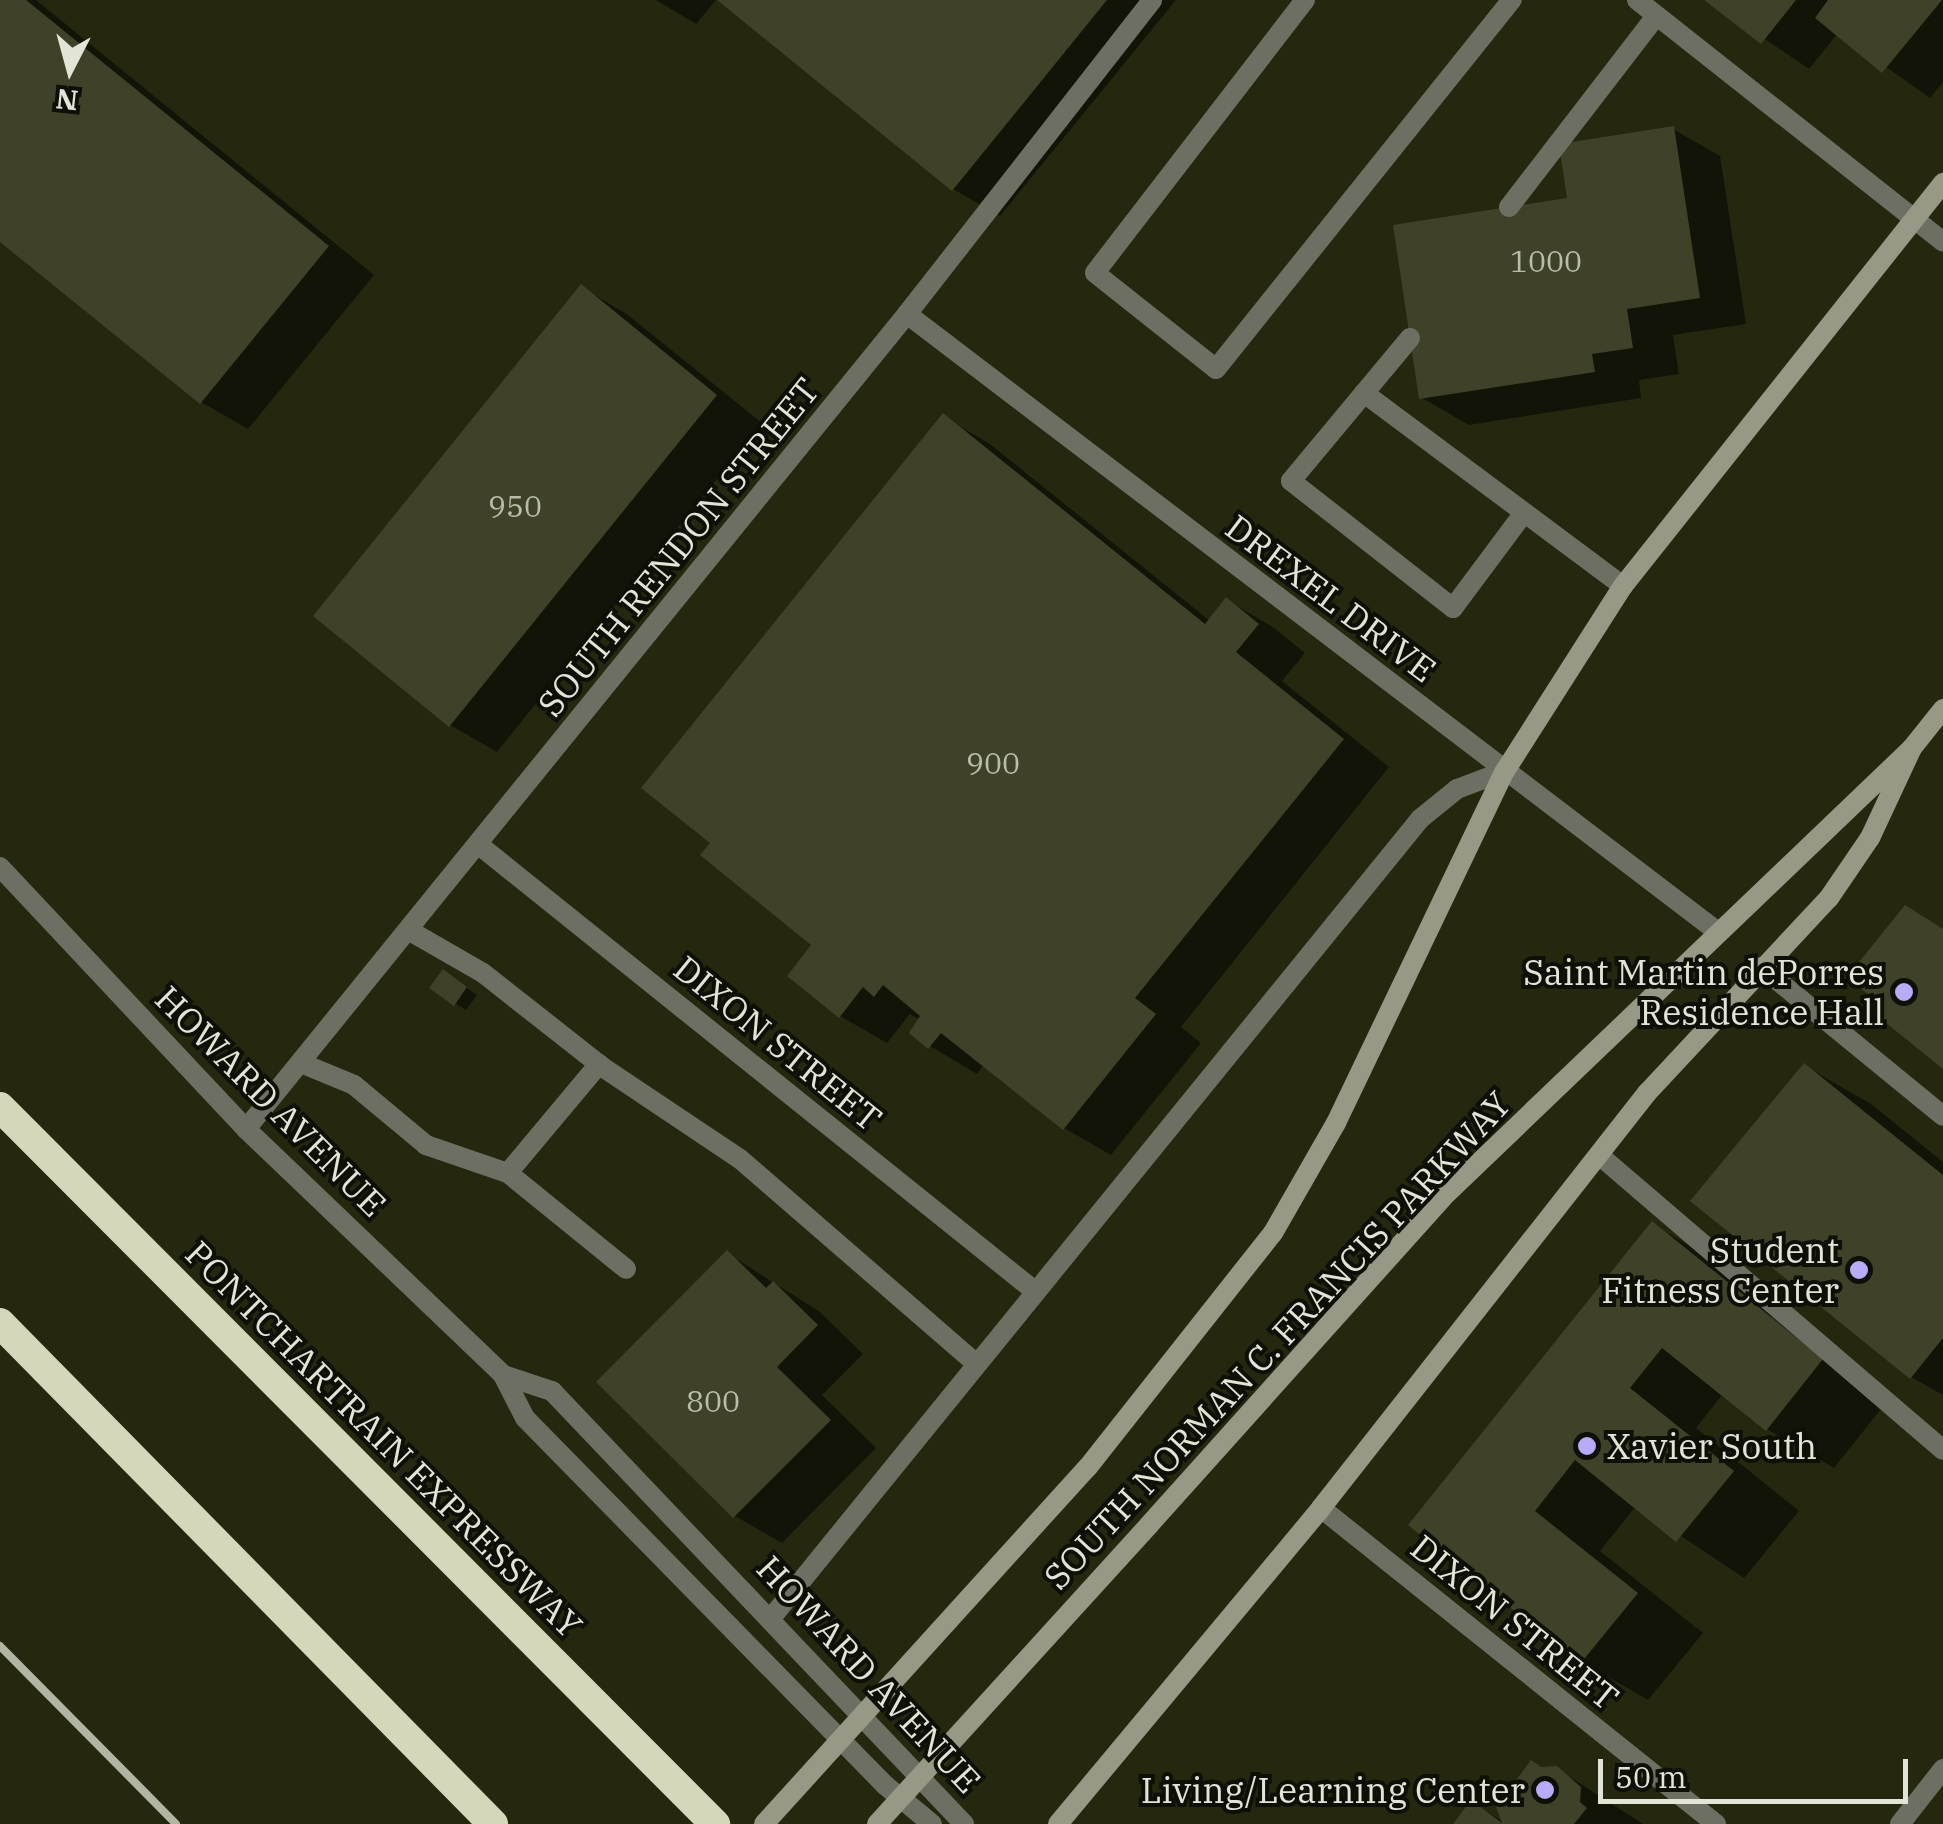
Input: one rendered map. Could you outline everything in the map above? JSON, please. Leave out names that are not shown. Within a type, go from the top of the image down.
[{"type":"highway","name":"PONTCHARTRAIN EXPRESSWAY","points":[[0,1108],[609,1712],[715,1824]]},
{"type":"highway","points":[[0,1323],[493,1824]]},
{"type":"highway","points":[[609,1712],[738,1824]]},
{"type":"street","name":"SOUTH RENDON STREET","points":[[246,1129],[907,314],[1152,0]]},
{"type":"street","points":[[1305,0],[1095,274],[1216,369],[1512,0]]},
{"type":"street","points":[[1637,0],[1943,242]]},
{"type":"street","points":[[1509,207],[1656,16]]},
{"type":"street","name":"SOUTH NORMAN C. FRANCIS PARKWAY","points":[[764,1824],[1088,1467],[1274,1232],[1336,1123],[1505,772],[1623,586],[1943,183]]},
{"type":"street","name":"DREXEL DRIVE","points":[[907,314],[1718,932]]},
{"type":"street","points":[[1410,338],[1291,481],[1453,608],[1523,514]]},
{"type":"street","points":[[1364,393],[1623,586]]},
{"type":"street","name":"SOUTH NORMAN C. FRANCIS PARKWAY","points":[[877,1824],[1443,1197],[1912,748],[1943,709]]},
{"type":"street","name":"SOUTH NORMAN C. FRANCIS PARKWAY","points":[[1058,1824],[1321,1508],[1599,1155],[1850,868],[1912,748]]},
{"type":"street","points":[[772,1617],[1420,818],[1457,789],[1505,772]]},
{"type":"street","name":"DIXON STREET","points":[[479,845],[1036,1292]]},
{"type":"street","name":"HOWARD AVENUE","points":[[0,866],[246,1129],[503,1375],[525,1418],[885,1785],[932,1824]]},
{"type":"street","points":[[410,931],[483,974],[599,1064],[740,1158],[910,1312],[977,1364]]},
{"type":"street","points":[[1761,967],[1943,1116]]},
{"type":"street","points":[[301,1063],[354,1085],[426,1145],[508,1174],[626,1269]]},
{"type":"street","points":[[508,1174],[599,1064]]},
{"type":"street","points":[[1599,1155],[1940,1447]]},
{"type":"street","name":"HOWARD AVENUE","points":[[503,1375],[552,1391],[772,1617],[964,1824]]},
{"type":"street","name":"DIXON STREET","points":[[1321,1508],[1716,1824]]},
{"type":"street","points":[[1900,1824],[1943,1769]]},
{"type":"building","points":[[0,0],[26,0],[329,246],[200,404],[0,242]]},
{"type":"building","points":[[717,0],[1107,0],[952,191]]},
{"type":"building","points":[[1704,0],[1796,0],[1761,44]]},
{"type":"building","points":[[1828,0],[1942,0],[1882,73],[1815,18]]},
{"type":"building","points":[[1674,126],[1700,298],[1627,309],[1633,348],[1592,354],[1595,372],[1419,399],[1393,225],[1567,198],[1559,144]]},
{"type":"building","points":[[581,284],[717,395],[449,727],[313,616]]},
{"type":"building","points":[[943,413],[1205,624],[1226,597],[1259,624],[1236,652],[1344,739],[1135,998],[1156,1014],[1063,1130],[941,1033],[928,1049],[909,1033],[920,1016],[883,985],[874,997],[863,987],[839,1018],[787,976],[811,945],[700,855],[710,843],[641,788]]},
{"type":"building","name":"Saint Martin dePorres Residence Hall","points":[[1905,905],[1943,929],[1943,1069],[1875,1014],[1882,1006],[1847,977]]},
{"type":"building","points":[[443,969],[467,987],[454,1006],[429,988]]},
{"type":"building","name":"Student Fitness Center","points":[[1804,1063],[1943,1175],[1943,1338],[1910,1379],[1690,1201]]},
{"type":"building","name":"Xavier South","points":[[1652,1221],[1823,1359],[1766,1431],[1662,1348],[1630,1388],[1734,1471],[1676,1542],[1575,1460],[1535,1511],[1638,1593],[1580,1664],[1408,1525]]},
{"type":"building","points":[[727,1250],[766,1288],[773,1281],[818,1325],[777,1367],[831,1420],[733,1518],[596,1382]]},
{"type":"building","name":"Living/Learning Center","points":[[1531,1760],[1541,1767],[1557,1766],[1581,1787],[1580,1802],[1587,1808],[1574,1824],[1453,1824],[1471,1800],[1502,1823],[1496,1807]]},
{"type":"railway","points":[[0,1646],[176,1824]]},
{"type":"place","name":"Saint Martin dePorres Residence Hall","points":[[1904,992]]},
{"type":"place","name":"Student Fitness Center","points":[[1859,1270]]},
{"type":"place","name":"Xavier South","points":[[1587,1446]]},
{"type":"place","name":"Living/Learning Center","points":[[1545,1790]]}]
